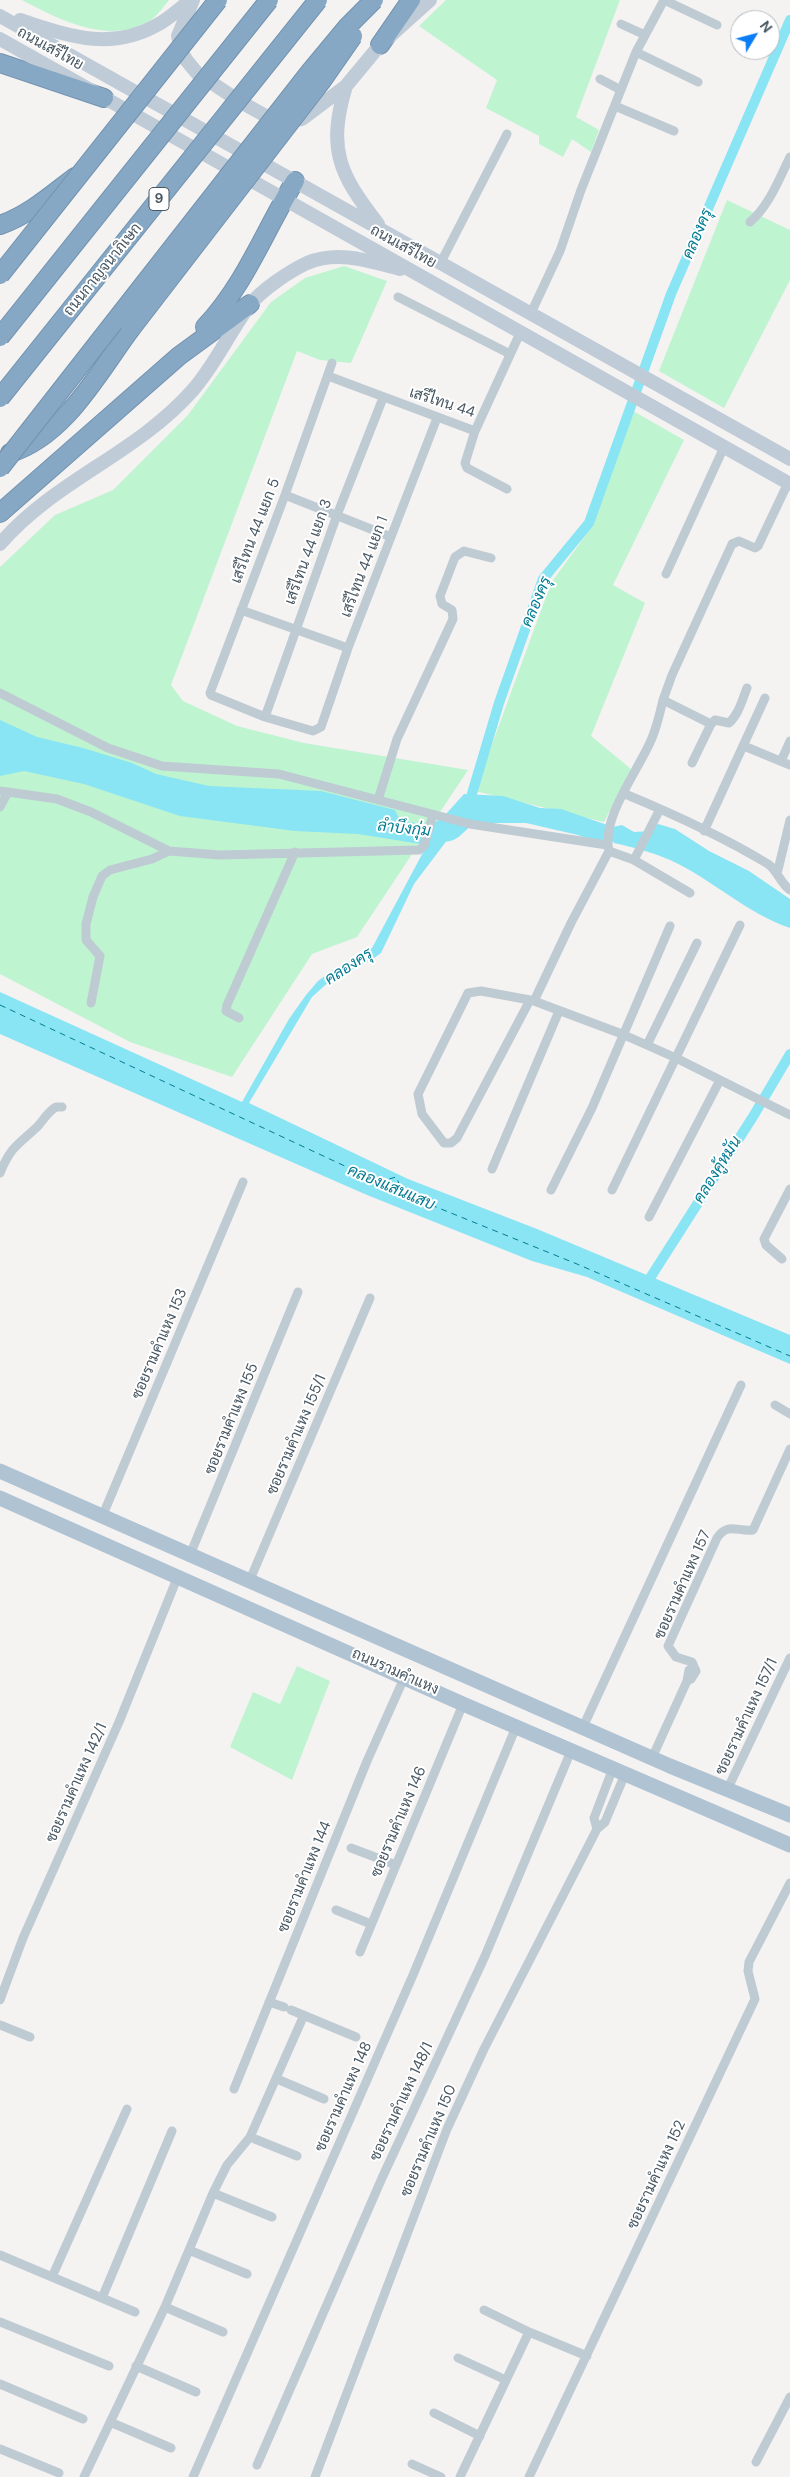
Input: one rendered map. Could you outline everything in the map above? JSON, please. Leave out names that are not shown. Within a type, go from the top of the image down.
[{"type":"highway","points":[[0,275],[218,0]]},
{"type":"highway","points":[[0,337],[269,0]]},
{"type":"highway","name":"ถนนกาญจนาภิเษก","points":[[0,398],[318,0]]},
{"type":"highway","points":[[0,456],[19,450],[48,432],[74,407],[130,330],[321,82],[375,0]]},
{"type":"highway","points":[[0,468],[309,73],[348,26],[375,0]]},
{"type":"highway","points":[[380,45],[411,0]]},
{"type":"highway","points":[[0,63],[104,98]]},
{"type":"highway","points":[[0,225],[14,220],[31,210],[84,170]]},
{"type":"highway","points":[[179,356],[223,308],[295,181]]},
{"type":"highway","points":[[0,513],[179,356],[250,304]]},
{"type":"main road","points":[[0,15],[85,40],[105,40],[129,35],[156,26],[192,0]]},
{"type":"main road","points":[[192,0],[178,36],[182,53],[197,73],[273,120],[288,121],[302,119],[346,86],[380,45],[430,0]]},
{"type":"main road","name":"ถนนเสรีไทย","points":[[0,15],[790,459]]},
{"type":"main road","name":"ถนนเสรีไทย","points":[[0,39],[284,200],[521,331],[593,374],[789,484]]},
{"type":"main road","points":[[346,86],[337,114],[337,157],[360,201],[382,229]]},
{"type":"main road","points":[[0,544],[39,505],[115,456],[161,421],[193,390],[250,304],[290,272],[324,258],[343,257],[364,260],[420,275]]},
{"type":"main road","name":"ถนนรามคำแหง","points":[[0,1471],[652,1758],[790,1815]]},
{"type":"main road","name":"ถนนรามคำแหง","points":[[0,1498],[405,1676],[463,1704],[790,1845]]},
{"type":"street","points":[[531,313],[560,251],[581,190],[636,52],[664,0],[717,25]]},
{"type":"street","points":[[621,24],[645,35]]},
{"type":"street","points":[[636,52],[698,82]]},
{"type":"street","points":[[600,79],[621,90]]},
{"type":"street","points":[[615,106],[674,131]]},
{"type":"street","points":[[442,262],[507,134]]},
{"type":"street","points":[[750,222],[756,216],[775,186],[790,157]]},
{"type":"street","points":[[398,297],[510,354]]},
{"type":"street","name":"เสรีไทน 44","points":[[328,376],[475,431],[521,331]]},
{"type":"street","name":"เสรีไทน 44 แยก 5","points":[[265,717],[210,693],[285,495],[332,363]]},
{"type":"street","name":"เสรีไทน 44 แยก 3","points":[[265,717],[337,515],[383,398]]},
{"type":"street","name":"เสรีไทน 44 แยก 1","points":[[265,717],[314,732],[321,727],[348,648],[437,418]]},
{"type":"street","points":[[475,431],[465,463],[467,468],[507,489]]},
{"type":"street","points":[[666,574],[724,447]]},
{"type":"street","points":[[789,484],[758,546],[754,548],[739,541],[732,544],[672,675],[652,738],[609,824],[607,845],[571,923],[532,1001],[457,1138],[450,1143],[444,1143],[422,1114],[418,1094],[468,993],[481,991],[532,1001],[622,1034],[676,1058],[790,1115]]},
{"type":"street","points":[[285,495],[391,537]]},
{"type":"street","points":[[378,800],[397,740],[453,619],[452,610],[442,604],[440,596],[456,557],[464,551],[491,558]]},
{"type":"street","points":[[241,610],[348,648]]},
{"type":"street","points":[[692,763],[711,724],[716,720],[729,723],[731,721],[736,715],[747,688]]},
{"type":"street","points":[[0,693],[108,748],[162,766],[279,774],[434,817],[607,845],[636,856],[690,893]]},
{"type":"street","points":[[704,831],[765,698]]},
{"type":"street","points":[[664,700],[711,724]]},
{"type":"street","points":[[781,761],[790,741]]},
{"type":"street","points":[[744,746],[790,765]]},
{"type":"street","points":[[0,807],[4,791],[57,799],[91,812],[169,851],[220,855],[420,850],[424,846],[434,817]]},
{"type":"street","points":[[625,794],[660,809],[769,865],[784,886],[790,890]]},
{"type":"street","points":[[636,856],[660,809]]},
{"type":"street","points":[[777,874],[790,820]]},
{"type":"street","points":[[90,1003],[100,956],[87,941],[86,924],[88,910],[99,882],[110,870],[152,859],[169,851]]},
{"type":"street","points":[[239,1018],[226,1011],[227,1005],[295,852]]},
{"type":"street","points":[[612,1190],[740,925]]},
{"type":"street","points":[[551,1190],[592,1108],[622,1034],[670,926]]},
{"type":"street","points":[[647,1046],[697,943]]},
{"type":"street","points":[[492,1169],[559,1011]]},
{"type":"street","points":[[649,1217],[720,1080]]},
{"type":"street","points":[[0,1173],[15,1145],[38,1126],[48,1112],[56,1107],[62,1107]]},
{"type":"street","name":"ซอยรามคำแหง 153","points":[[102,1517],[243,1182]]},
{"type":"street","points":[[782,1259],[766,1244],[764,1239],[790,1188]]},
{"type":"street","name":"ซอยรามคำแหง 155","points":[[190,1555],[298,1292]]},
{"type":"street","name":"ซอยรามคำแหง 155/1","points":[[249,1582],[370,1298]]},
{"type":"street","points":[[583,1727],[741,1385]]},
{"type":"street","points":[[775,1405],[790,1414]]},
{"type":"street","name":"ซอยรามคำแหง 157","points":[[652,1758],[686,1681],[691,1679],[696,1671],[692,1662],[676,1657],[668,1646],[718,1538],[723,1530],[728,1528],[753,1530],[790,1449]]},
{"type":"street","name":"ซอยรามคำแหง 142/1","points":[[0,2000],[23,1938],[119,1722],[178,1576]]},
{"type":"street","name":"ซอยรามคำแหง 157/1","points":[[728,1788],[790,1658]]},
{"type":"street","name":"ซอยรามคำแหง 144","points":[[234,2089],[367,1761],[405,1676]]},
{"type":"street","name":"ซอยรามคำแหง 146","points":[[360,1952],[463,1704]]},
{"type":"street","name":"ซอยรามคำแหง 148","points":[[193,2477],[412,1975],[516,1727]]},
{"type":"street","name":"ซอยรามคำแหง 148/1","points":[[257,2465],[378,2187],[486,1956],[571,1751]]},
{"type":"street","name":"ซอยรามคำแหง 150","points":[[315,2477],[447,2129],[484,2049],[597,1829],[605,1822],[618,1771]]},
{"type":"street","name":"ซอยรามคำแหง 150","points":[[597,1829],[594,1818],[618,1771]]},
{"type":"street","points":[[351,1848],[396,1865]]},
{"type":"street","name":"ซอยรามคำแหง 152","points":[[529,2477],[755,1999],[748,1971],[749,1962],[790,1883]]},
{"type":"street","points":[[336,1910],[371,1924]]},
{"type":"street","points":[[270,2002],[356,2036]]},
{"type":"street","points":[[85,2477],[165,2307],[213,2193],[227,2164],[250,2137],[304,2015]]},
{"type":"street","points":[[0,2025],[30,2037]]},
{"type":"street","points":[[277,2079],[324,2099]]},
{"type":"street","points":[[52,2277],[127,2109]]},
{"type":"street","points":[[102,2298],[172,2131]]},
{"type":"street","points":[[250,2137],[297,2156]]},
{"type":"street","points":[[213,2193],[272,2217]]},
{"type":"street","points":[[189,2250],[247,2274]]},
{"type":"street","points":[[0,2255],[135,2312]]},
{"type":"street","points":[[165,2307],[223,2332]]},
{"type":"street","points":[[484,2310],[529,2332],[587,2356]]},
{"type":"street","points":[[0,2322],[109,2366]]},
{"type":"street","points":[[460,2477],[529,2332]]},
{"type":"street","points":[[458,2358],[506,2380]]},
{"type":"street","points":[[136,2366],[196,2392]]},
{"type":"street","points":[[0,2384],[83,2419]]},
{"type":"street","points":[[756,2462],[790,2397]]},
{"type":"street","points":[[434,2414],[480,2436]]},
{"type":"street","points":[[110,2422],[171,2448]]},
{"type":"street","points":[[0,2449],[59,2473]]},
{"type":"street","points":[[412,2464],[441,2477]]},
{"type":"green space","points":[[22,0],[169,0],[151,20],[135,27],[118,31],[85,27],[68,22]]},
{"type":"green space","points":[[446,0],[620,0],[576,117],[599,130],[591,152],[572,139],[563,157],[539,144],[539,136],[486,108],[497,80],[419,26]]},
{"type":"green space","points":[[727,200],[790,230],[790,280],[724,408],[659,371]]},
{"type":"green space","points":[[344,266],[387,281],[351,363],[320,360],[297,351],[171,685],[183,701],[237,726],[304,743],[468,770],[357,937],[312,954],[232,1077],[130,1042],[0,974],[0,567],[55,515],[113,490],[188,415],[271,302],[305,278]]},
{"type":"green space","points":[[633,411],[684,440],[613,585],[645,603],[591,736],[631,769],[604,822],[475,791],[551,583],[593,525]]},
{"type":"green space","points":[[297,1666],[330,1681],[292,1780],[230,1747],[253,1692],[280,1704]]},
{"type":"water","name":"คลองแสนแสบ","points":[[0,720],[37,737],[83,748],[132,763],[156,774],[209,786],[321,791],[395,810],[400,820],[430,826],[446,814],[464,794],[503,796],[540,808],[561,809],[613,827],[622,825],[634,832],[650,831],[658,824],[675,829],[709,851],[749,871],[790,899],[790,928],[759,914],[670,860],[649,852],[614,843],[610,839],[602,840],[601,844],[578,835],[526,823],[486,823],[463,819],[414,884],[381,953],[370,961],[332,979],[312,997],[249,1103],[408,1179],[537,1229],[790,1335],[790,1364],[587,1277],[532,1261],[367,1195],[0,1034],[0,992],[242,1102],[289,1019],[306,995],[318,981],[333,970],[372,948],[427,845],[358,834],[295,831],[180,816],[84,784],[24,771],[0,776]]},
{"type":"waterway","name":"คลองครุ","points":[[468,807],[499,703],[543,579],[589,523],[671,294],[790,20]]},
{"type":"waterway","name":"ลำบึงกุ่ม","points":[[431,832],[450,832],[468,817],[479,818]]},
{"type":"waterway","name":"คลองคู้หมัน","points":[[645,1286],[754,1115],[790,1054]]},
{"type":"ferry route","points":[[0,1005],[379,1182],[396,1177],[404,1194],[577,1264],[790,1356]]}]
